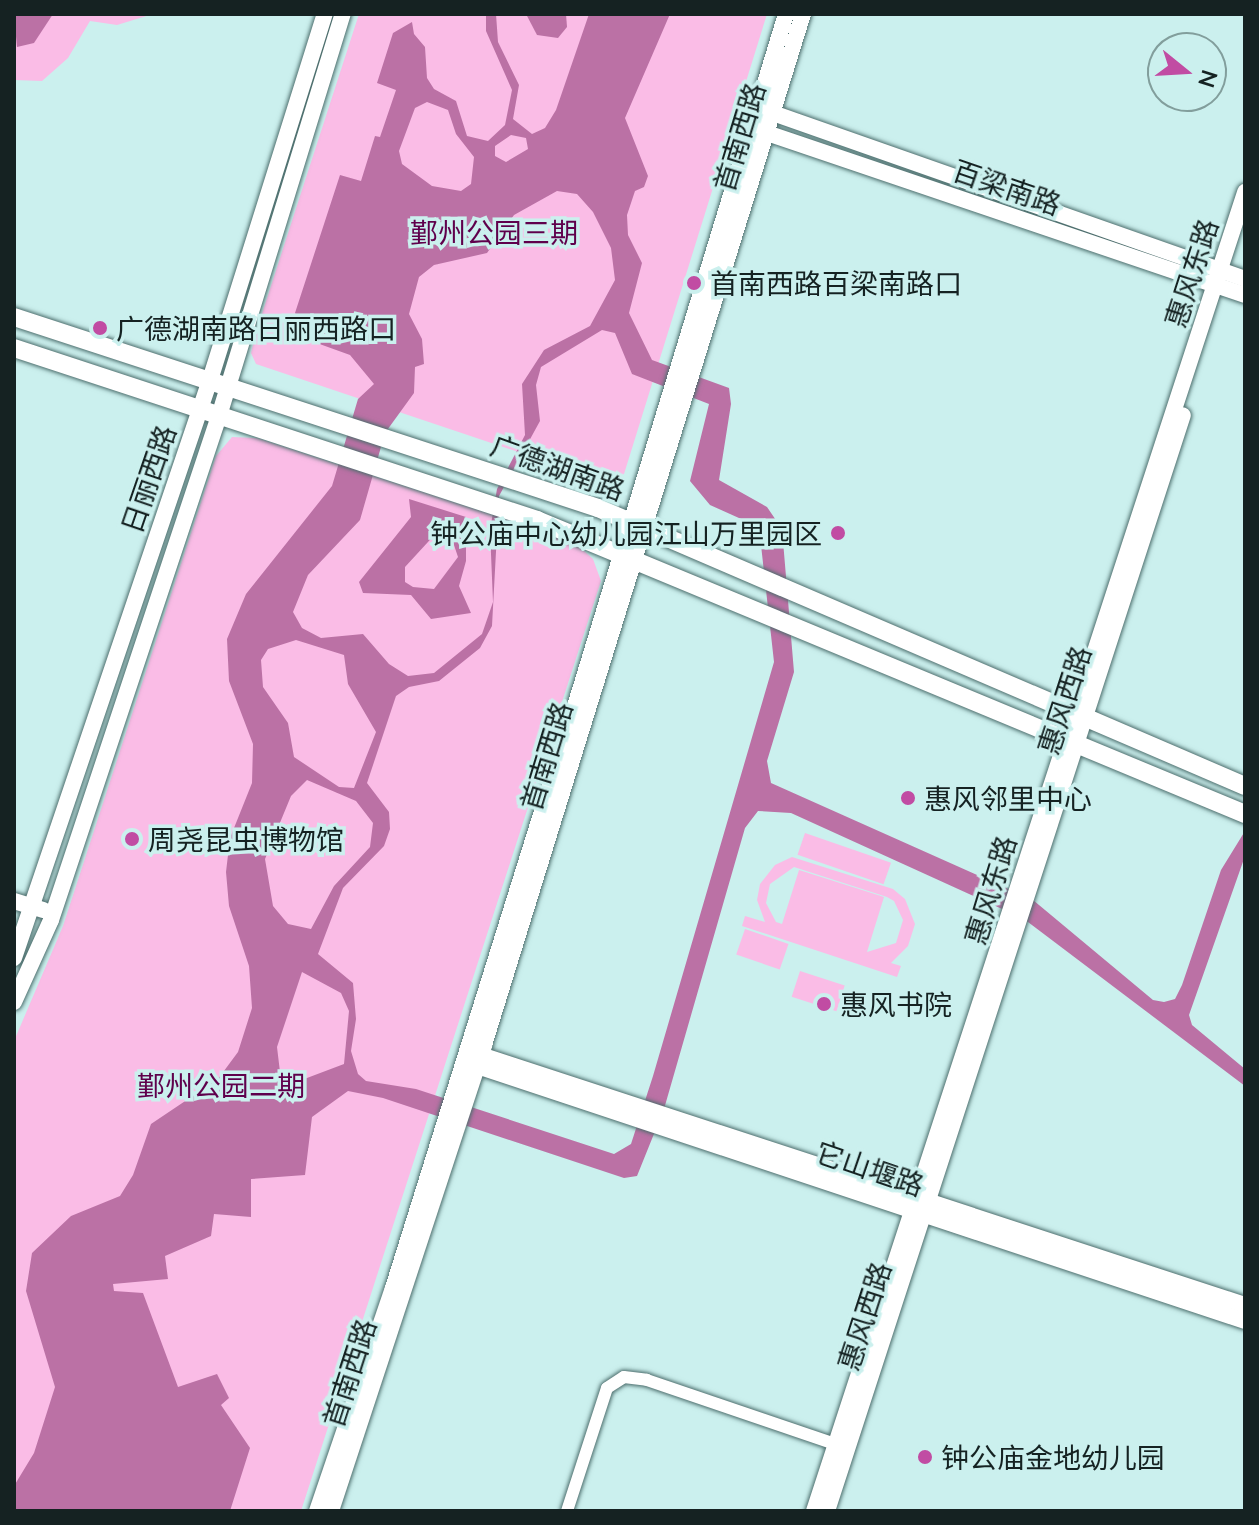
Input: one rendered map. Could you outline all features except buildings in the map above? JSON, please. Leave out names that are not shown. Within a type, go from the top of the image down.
[{"type":"main road","name":"日丽西路","points":[[14,958],[26,915],[210,380],[325,14]]},
{"type":"main road","points":[[229,386],[343,14]]},
{"type":"main road","name":"首南西路","points":[[766,111],[786,14]]},
{"type":"main road","name":"首南西路","points":[[317,1511],[393,1288],[766,111],[803,14]]},
{"type":"main road","name":"百梁南路","points":[[766,111],[1227,279],[1245,295]]},
{"type":"main road","name":"百梁南路","points":[[760,131],[1227,279]]},
{"type":"main road","name":"惠风东路","points":[[1227,279],[1245,192]]},
{"type":"main road","name":"惠风西路","points":[[1070,744],[1245,224]]},
{"type":"main road","name":"广德湖南路","points":[[14,317],[598,508],[635,527],[1245,786]]},
{"type":"main road","name":"广德湖南路","points":[[14,348],[585,540],[1070,744],[1245,814]]},
{"type":"main road","name":"日丽西路","points":[[14,1002],[50,921],[174,538],[229,386]]},
{"type":"main road","name":"首南西路","points":[[331,1511],[479,1060],[625,557]]},
{"type":"main road","name":"惠风东路","points":[[814,1511],[842,1447],[1070,744]]},
{"type":"main road","points":[[14,901],[26,915],[50,921]]},
{"type":"main road","name":"它山堰路","points":[[479,1060],[922,1206],[1245,1305]]},
{"type":"main road","name":"它山堰路","points":[[922,1206],[1245,1321]]},
{"type":"main road","points":[[827,1511],[842,1447]]},
{"type":"street","points":[[567,1511],[607,1388],[624,1377],[647,1380],[842,1447]]},
{"type":"green space","points":[[14,14],[153,14],[117,25],[90,21],[68,58],[42,81],[14,80]]},
{"type":"green space","name":"鄞州公园三期","points":[[359,14],[767,14],[624,474],[596,484],[551,463],[256,364],[251,353],[256,332]]},
{"type":"green space","name":"鄞州公园二期","points":[[232,437],[257,438],[573,541],[593,559],[601,581],[301,1511],[14,1511],[14,1041],[63,926],[216,456]]},
{"type":"green space","points":[[805,833],[891,863],[884,884],[798,855]]},
{"type":"green space","points":[[792,857],[893,889],[905,899],[915,924],[908,946],[891,963],[901,966],[897,977],[742,926],[745,916],[765,922],[757,900],[760,884],[775,865]],"holes":[[[794,867],[887,897],[894,901],[903,920],[896,943],[867,952],[884,897],[799,870],[782,924],[776,922],[766,903],[770,884]]]},
{"type":"green space","points":[[745,929],[788,944],[780,970],[736,955]]},
{"type":"green space","points":[[800,971],[845,986],[836,1011],[792,997]]},
{"type":"shaded area","points":[[53,14],[34,43],[17,47],[14,16]]},
{"type":"shaded area","points":[[486,14],[496,14],[498,42],[519,85],[513,119],[532,134],[545,128],[556,110],[589,14],[670,14],[625,118],[648,176],[644,187],[635,191],[627,215],[628,235],[642,263],[629,313],[652,360],[729,388],[731,404],[719,480],[767,507],[782,529],[794,672],[767,761],[771,783],[1033,900],[1153,1000],[1164,1002],[1175,999],[1182,985],[1221,870],[1245,831],[1245,856],[1189,1015],[1192,1025],[1245,1069],[1245,1086],[1024,919],[791,813],[758,811],[745,828],[664,1109],[637,1176],[624,1178],[383,1098],[348,1091],[312,1117],[305,1175],[251,1179],[251,1217],[214,1214],[211,1236],[165,1256],[168,1279],[113,1284],[114,1291],[143,1293],[178,1387],[217,1374],[229,1398],[221,1405],[250,1448],[230,1511],[14,1511],[14,1486],[34,1453],[55,1387],[26,1291],[32,1253],[71,1216],[120,1196],[133,1175],[151,1124],[218,1079],[238,1052],[252,1008],[249,966],[229,906],[226,872],[230,838],[252,783],[253,744],[229,681],[227,639],[246,594],[332,486],[358,399],[374,384],[350,355],[314,342],[295,313],[340,175],[361,181],[375,136],[380,137],[396,90],[377,83],[393,33],[412,22],[414,34],[425,47],[427,78],[434,89],[456,101],[467,136],[488,141],[505,125],[512,90],[486,31]],"holes":[[[427,102],[448,110],[456,134],[474,157],[471,184],[461,191],[432,186],[402,164],[399,151],[415,108]],[[511,135],[526,138],[528,149],[506,162],[495,156],[495,146]],[[557,191],[577,194],[593,212],[611,248],[615,280],[590,326],[544,350],[522,384],[525,435],[497,489],[490,530],[493,602],[482,634],[434,673],[408,676],[389,664],[363,634],[321,638],[302,628],[293,612],[308,575],[360,520],[385,433],[414,393],[415,367],[424,364],[422,339],[409,314],[419,277],[434,265],[487,253],[514,215]],[[602,330],[615,333],[632,374],[709,404],[690,481],[710,505],[759,527],[774,662],[631,1144],[614,1154],[416,1089],[366,1081],[358,1074],[351,1051],[356,1019],[353,983],[318,954],[343,888],[384,846],[390,829],[389,812],[367,783],[396,696],[409,687],[439,681],[480,648],[492,626],[499,496],[540,421],[536,385],[541,367]],[[296,640],[344,655],[348,684],[376,732],[354,788],[339,787],[294,757],[288,723],[263,687],[261,660],[268,649]],[[307,780],[356,801],[373,823],[370,847],[334,886],[311,929],[288,924],[273,906],[265,859],[291,796]],[[302,972],[341,993],[349,1011],[344,1064],[299,1081],[280,1072],[277,1047]]]},
{"type":"shaded area","points":[[526,14],[566,14],[567,27],[558,38],[537,35]]},
{"type":"shaded area","points":[[409,499],[466,517],[466,561],[459,586],[471,613],[431,619],[411,595],[363,593],[359,582],[411,517]],"holes":[[[439,530],[451,536],[458,557],[434,589],[413,587],[405,582],[405,567]]]},
{"type":"place","name":"首南西路百梁南路口","points":[[694,283]]},
{"type":"place","name":"广德湖南路日丽西路口","points":[[100,328]]},
{"type":"place","name":"钟公庙中心幼儿园江山万里园区","points":[[838,533]]},
{"type":"place","name":"惠风邻里中心","points":[[908,798]]},
{"type":"place","name":"周尧昆虫博物馆","points":[[132,839]]},
{"type":"place","name":"惠风书院","points":[[824,1004]]},
{"type":"place","name":"钟公庙金地幼儿园","points":[[925,1457]]}]
